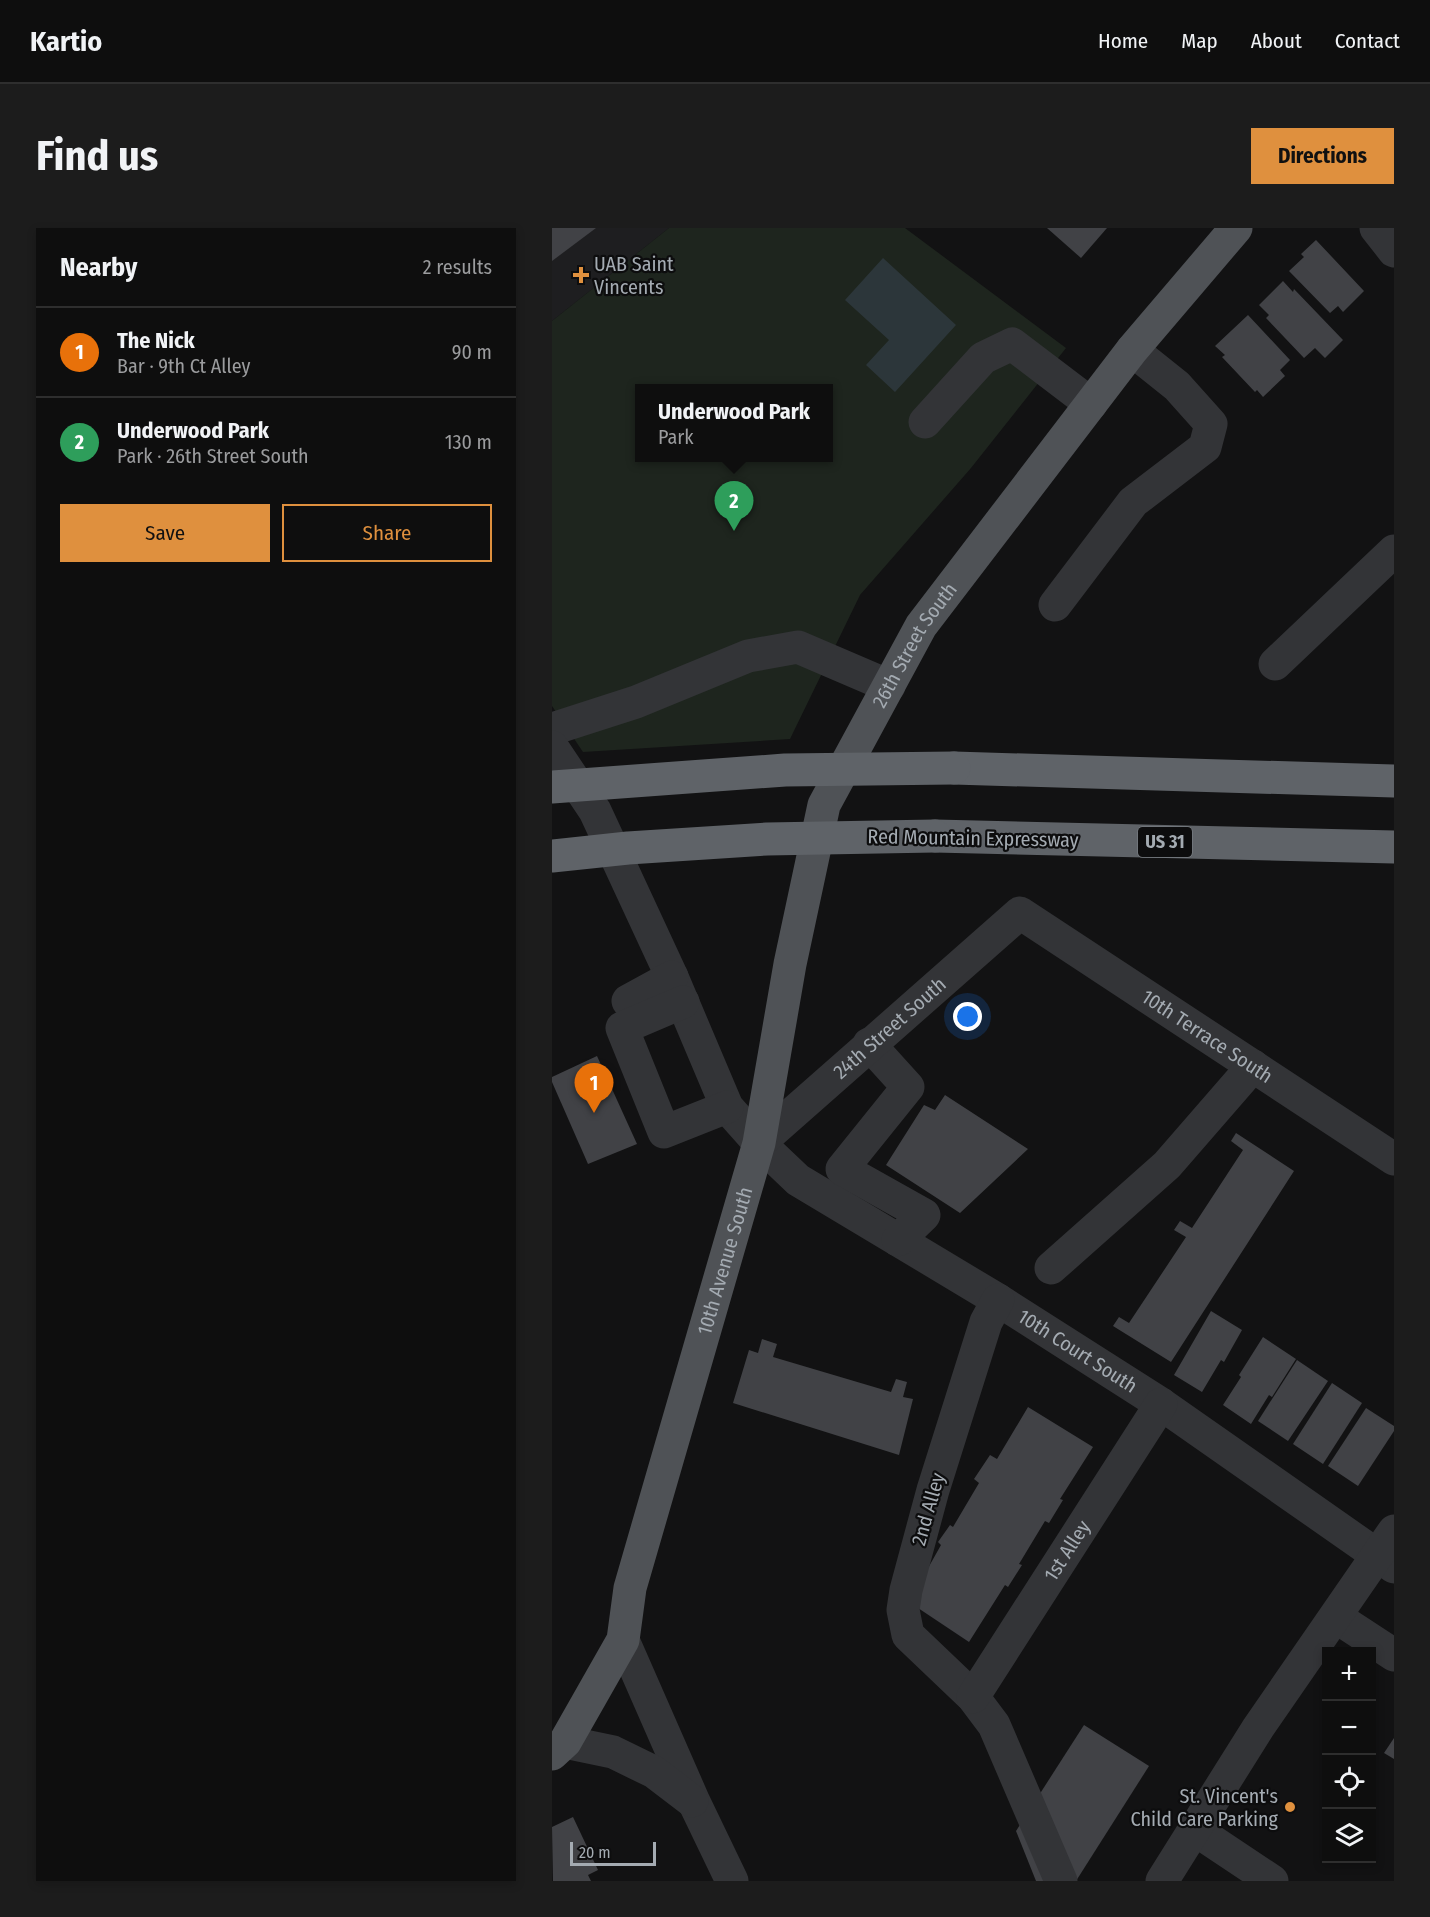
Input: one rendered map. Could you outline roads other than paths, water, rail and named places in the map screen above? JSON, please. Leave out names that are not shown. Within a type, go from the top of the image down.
[{"type":"highway","points":[[552,787],[784,770],[954,768],[1394,781]]},
{"type":"highway","name":"Red Mountain Expressway","points":[[552,856],[628,848],[767,839],[935,836],[1394,847]]},
{"type":"main road","name":"26th Street South","points":[[759,1143],[790,964],[824,805],[921,626],[1132,350],[1236,228]]},
{"type":"main road","name":"10th Avenue South","points":[[623,1640],[630,1588],[759,1143]]},
{"type":"main road","points":[[559,1748],[623,1640]]},
{"type":"street","points":[[1376,228],[1394,251]]},
{"type":"street","points":[[925,422],[983,357],[1012,344],[1091,404]]},
{"type":"street","points":[[1055,604],[1133,502],[1205,447],[1211,424],[1177,386],[1132,350]]},
{"type":"street","points":[[1275,664],[1394,551]]},
{"type":"street","points":[[552,729],[636,702],[748,656],[798,647],[889,686]]},
{"type":"street","points":[[552,747],[595,811],[677,989],[727,1107],[759,1143]]},
{"type":"street","name":"24th Street South","points":[[759,1143],[1020,913]]},
{"type":"street","name":"10th Terrace South","points":[[1020,913],[1394,1159]]},
{"type":"street","points":[[677,989],[622,1028],[664,1132],[727,1107]]},
{"type":"street","points":[[628,1001],[677,989]]},
{"type":"street","points":[[822,1194],[908,1087],[869,1044]]},
{"type":"street","points":[[1052,1268],[1167,1165],[1253,1066]]},
{"type":"street","name":"10th Court South","points":[[759,1143],[798,1180],[998,1300],[1389,1551]]},
{"type":"street","points":[[842,1169],[924,1215],[898,1240]]},
{"type":"street","name":"2nd Alley","points":[[998,1300],[986,1322],[933,1490],[906,1590],[903,1610],[909,1635],[973,1697],[994,1725],[1061,1881]]},
{"type":"street","name":"1st Alley","points":[[973,1697],[1161,1404]]},
{"type":"street","points":[[1162,1881],[1258,1728],[1336,1617],[1389,1551]]},
{"type":"street","points":[[1336,1617],[1394,1655]]},
{"type":"street","points":[[623,1640],[694,1802],[732,1881]]},
{"type":"street","points":[[559,1748],[613,1752],[654,1772],[694,1802]]},
{"type":"street","points":[[1194,1829],[1272,1881]]},
{"type":"place","name":"UAB Saint Vincents","points":[[581,275]]},
{"type":"place","name":"Underwood Park","points":[[734,531]]},
{"type":"place","name":"The Nick","points":[[594,1113]]},
{"type":"place","name":"St. Vincent's Child Care Parking","points":[[1290,1807]]}]
